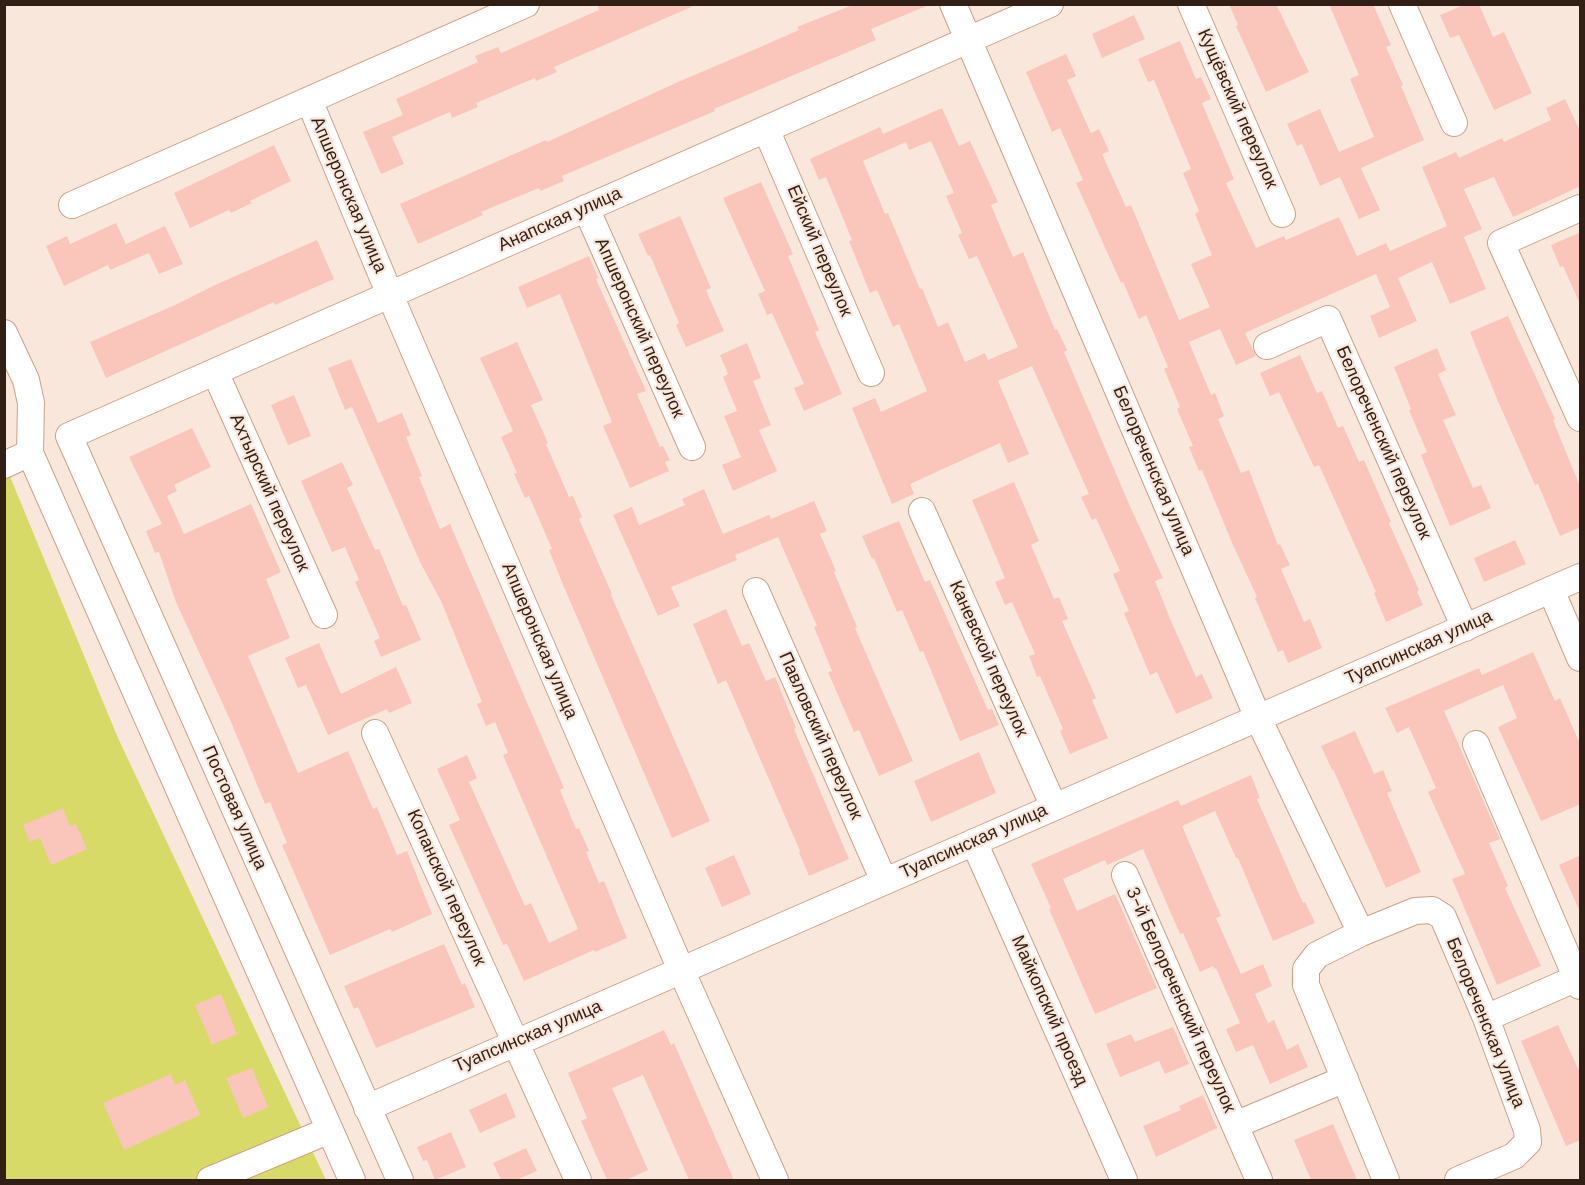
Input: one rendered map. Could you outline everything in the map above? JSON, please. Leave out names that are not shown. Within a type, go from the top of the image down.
[{"type":"street","points":[[72,205],[526,4]]},
{"type":"street","name":"Белореченская улица","points":[[953,4],[1258,718],[1361,933]]},
{"type":"street","name":"Анапская улица","points":[[69,436],[1050,4]]},
{"type":"street","name":"Кущёвский переулок","points":[[1191,4],[1282,214]]},
{"type":"street","points":[[1402,4],[1454,123]]},
{"type":"street","name":"Апшеронская улица","points":[[309,100],[390,295],[682,972],[775,1180]]},
{"type":"street","name":"Ейский переулок","points":[[766,129],[871,374]]},
{"type":"street","name":"Апшеронский переулок","points":[[586,208],[692,447]]},
{"type":"street","points":[[1581,208],[1501,243],[1581,418]]},
{"type":"street","name":"Белореченский переулок","points":[[1267,346],[1328,319],[1465,628]]},
{"type":"street","points":[[4,333],[26,380],[31,403],[30,453],[352,1180]]},
{"type":"street","name":"Ахтырский переулок","points":[[215,372],[324,615]]},
{"type":"street","name":"Постовая улица","points":[[69,436],[400,1180]]},
{"type":"street","points":[[4,465],[30,453]]},
{"type":"street","name":"Каневской переулок","points":[[922,511],[1054,807]]},
{"type":"street","name":"Туапсинская улица","points":[[367,1108],[1581,578]]},
{"type":"street","name":"Павловский переулок","points":[[756,591],[884,881]]},
{"type":"street","points":[[1551,591],[1581,658]]},
{"type":"street","name":"Копанской переулок","points":[[375,733],[578,1180]]},
{"type":"street","points":[[1476,744],[1579,982],[1486,1018]]},
{"type":"street","name":"Майкопский проезд","points":[[974,842],[1124,1180]]},
{"type":"street","name":"3-й Белореченский переулок","points":[[1125,875],[1259,1180]]},
{"type":"street","name":"Белореченская улица","points":[[1386,1180],[1306,985],[1306,969],[1317,955],[1361,933],[1415,911],[1432,910],[1443,917],[1486,1018],[1527,1130],[1528,1142],[1514,1156],[1462,1180]]},
{"type":"street","name":"3-й Белореченский переулок","points":[[1235,1125],[1345,1079]]},
{"type":"street","points":[[210,1180],[330,1130]]},
{"type":"shaded area","points":[[4,462],[118,738],[326,1180],[5,1180]]},
{"type":"building","points":[[597,4],[698,4],[554,67],[557,72],[536,81],[535,78],[476,103],[478,107],[452,118],[450,112],[392,137],[404,164],[381,174],[363,132],[403,115],[396,99],[478,62],[475,56],[498,47],[501,53],[599,10]]},
{"type":"building","points":[[855,4],[929,5],[871,29],[876,40],[562,176],[564,181],[540,191],[539,188],[481,212],[483,215],[418,244],[400,204],[546,140],[547,142],[799,30],[797,27]]},
{"type":"building","points":[[1229,4],[1276,4],[1309,72],[1266,92],[1236,26],[1238,25]]},
{"type":"building","points":[[1329,4],[1373,4],[1391,45],[1386,47],[1424,140],[1361,168],[1380,210],[1359,219],[1340,177],[1320,186],[1302,144],[1297,146],[1287,124],[1320,109],[1339,152],[1374,137],[1350,79],[1359,75]]},
{"type":"building","points":[[1466,4],[1479,4],[1493,37],[1504,32],[1532,93],[1494,110],[1459,35],[1450,38],[1440,15]]},
{"type":"building","points":[[1134,15],[1145,39],[1102,58],[1092,34]]},
{"type":"building","points":[[1180,41],[1196,79],[1201,77],[1211,99],[1202,103],[1234,179],[1226,183],[1256,248],[1284,236],[1286,240],[1339,217],[1357,256],[1386,243],[1390,251],[1447,226],[1422,167],[1456,152],[1459,158],[1502,138],[1504,142],[1551,120],[1546,108],[1565,99],[1581,133],[1581,186],[1513,217],[1494,177],[1464,189],[1482,229],[1464,237],[1486,289],[1450,304],[1432,262],[1398,278],[1417,321],[1379,338],[1370,316],[1390,307],[1376,274],[1245,333],[1256,356],[1236,365],[1220,329],[1189,342],[1211,395],[1215,393],[1224,416],[1218,419],[1241,473],[1249,470],[1278,545],[1280,544],[1290,565],[1281,569],[1304,622],[1310,619],[1322,648],[1288,663],[1283,650],[1278,652],[1255,598],[1257,597],[1202,470],[1199,471],[1189,447],[1193,446],[1177,409],[1180,407],[1164,369],[1168,367],[1146,315],[1139,319],[1123,282],[1121,283],[1076,183],[1083,180],[1060,128],[1052,132],[1026,72],[1066,54],[1076,76],[1067,80],[1091,133],[1099,129],[1109,151],[1102,154],[1126,207],[1131,205],[1179,320],[1210,307],[1191,264],[1212,255],[1195,214],[1199,211],[1183,173],[1191,169],[1154,80],[1148,82],[1138,59]]},
{"type":"building","points":[[942,108],[959,146],[970,141],[998,202],[991,205],[1013,257],[1023,252],[1055,330],[1057,329],[1067,350],[1064,352],[1129,504],[1163,578],[1155,581],[1171,621],[1196,677],[1202,674],[1213,698],[1176,714],[1157,672],[1150,675],[1124,613],[1129,611],[1113,574],[1120,571],[1096,518],[1092,520],[1081,497],[1089,494],[1032,366],[998,381],[1029,454],[1008,463],[1000,443],[910,484],[914,494],[892,504],[852,408],[875,398],[881,412],[927,391],[899,324],[893,327],[877,290],[870,293],[849,241],[852,240],[826,177],[819,180],[810,159],[880,127],[883,134]],"holes":[[[931,141],[954,193],[946,196],[962,233],[958,235],[969,259],[977,256],[1018,347],[988,360],[985,353],[965,362],[948,322],[938,327],[863,161],[906,142],[909,150]]]},
{"type":"building","points":[[274,145],[291,181],[231,213],[229,210],[190,228],[174,193]]},
{"type":"building","points":[[761,182],[793,254],[788,256],[819,330],[815,332],[842,394],[804,411],[794,388],[804,384],[772,313],[767,315],[758,294],[765,291],[723,198]]},
{"type":"building","points":[[680,216],[711,288],[706,290],[724,331],[686,347],[676,325],[679,323],[650,255],[648,256],[638,234]]},
{"type":"building","points":[[116,223],[126,244],[165,226],[183,264],[159,274],[149,253],[110,270],[108,265],[64,286],[46,246],[67,236],[70,244]]},
{"type":"building","points":[[1581,232],[1581,306],[1551,245]]},
{"type":"building","points":[[317,240],[334,279],[275,305],[274,302],[106,378],[90,342]]},
{"type":"building","points":[[589,256],[598,278],[596,279],[646,391],[637,394],[660,447],[663,446],[670,460],[665,462],[669,471],[630,488],[603,426],[612,422],[560,294],[527,308],[518,287]]},
{"type":"building","points":[[1508,316],[1555,419],[1553,420],[1581,489],[1581,527],[1560,536],[1497,399],[1470,332]]},
{"type":"building","points":[[517,342],[543,400],[531,405],[548,443],[546,444],[569,497],[573,496],[582,517],[579,519],[611,595],[710,821],[672,838],[564,587],[549,550],[552,549],[529,496],[525,498],[514,474],[517,473],[501,437],[513,431],[480,358]]},
{"type":"building","points":[[747,343],[761,378],[753,381],[771,425],[759,430],[777,471],[733,491],[722,465],[741,457],[724,416],[737,411],[723,377],[728,374],[720,355]]},
{"type":"building","points":[[1437,348],[1446,370],[1438,374],[1456,415],[1443,420],[1473,488],[1481,485],[1491,508],[1450,526],[1421,455],[1427,452],[1394,367]]},
{"type":"building","points":[[1300,355],[1317,393],[1322,391],[1338,428],[1343,426],[1359,462],[1364,460],[1419,590],[1417,591],[1423,605],[1386,622],[1374,593],[1376,592],[1319,465],[1314,467],[1279,392],[1270,396],[1260,373]]},
{"type":"building","points":[[351,359],[378,423],[402,413],[411,435],[406,437],[422,476],[419,477],[440,529],[450,524],[564,788],[560,790],[576,829],[579,828],[589,851],[586,852],[599,883],[604,881],[627,938],[524,981],[507,944],[503,945],[449,825],[460,820],[437,769],[467,755],[477,778],[469,782],[525,906],[531,903],[549,943],[578,929],[503,755],[508,753],[495,722],[486,726],[477,704],[482,702],[441,601],[421,564],[352,407],[345,410],[328,368]]},
{"type":"building","points":[[294,395],[311,436],[288,445],[271,405]]},
{"type":"building","points":[[192,428],[211,467],[174,485],[177,491],[167,496],[184,534],[251,504],[281,572],[266,579],[290,638],[248,656],[298,773],[348,751],[373,809],[377,807],[397,855],[407,851],[432,914],[330,955],[282,845],[287,843],[270,802],[265,804],[231,722],[176,602],[159,552],[155,553],[146,531],[162,524],[129,457]]},
{"type":"building","points":[[342,462],[353,485],[347,488],[375,550],[379,549],[403,606],[406,605],[421,640],[381,657],[374,641],[380,638],[355,582],[359,580],[345,547],[332,552],[301,481]]},
{"type":"building","points":[[1014,482],[1039,541],[1031,545],[1054,599],[1059,597],[1068,619],[1062,621],[1096,698],[1092,700],[1108,738],[1070,754],[1060,731],[1063,729],[1029,656],[1035,654],[1012,602],[1005,605],[995,582],[1005,578],[972,500]]},
{"type":"building","points":[[704,489],[723,534],[769,515],[771,519],[814,501],[827,531],[820,534],[857,627],[855,628],[913,761],[879,776],[859,730],[854,732],[828,672],[832,671],[814,627],[817,626],[778,537],[735,555],[737,560],[671,587],[680,606],[658,616],[613,515],[632,507],[639,525],[685,505],[682,499]]},
{"type":"building","points":[[899,521],[925,582],[930,580],[988,710],[992,709],[999,725],[960,741],[923,651],[920,652],[902,610],[897,612],[862,536]]},
{"type":"building","points":[[1515,540],[1526,564],[1484,582],[1474,558]]},
{"type":"building","points":[[726,609],[742,646],[749,643],[766,681],[775,677],[796,728],[794,729],[849,859],[809,876],[726,680],[718,684],[693,624]]},
{"type":"building","points":[[319,643],[341,694],[396,667],[412,703],[389,713],[387,709],[328,735],[306,685],[298,688],[285,658]]},
{"type":"building","points":[[1533,652],[1555,701],[1560,698],[1581,746],[1581,804],[1541,821],[1498,727],[1517,718],[1503,685],[1444,711],[1500,839],[1489,843],[1508,886],[1505,888],[1541,966],[1497,985],[1452,879],[1465,874],[1428,792],[1436,788],[1409,727],[1397,733],[1385,708],[1479,668],[1482,675]]},
{"type":"building","points":[[1355,731],[1374,774],[1383,770],[1392,791],[1387,793],[1421,872],[1386,888],[1321,746]]},
{"type":"building","points":[[979,752],[996,793],[931,822],[914,781]]},
{"type":"building","points":[[1251,775],[1260,798],[1257,799],[1303,903],[1305,902],[1315,923],[1273,941],[1238,858],[1215,811],[1182,826],[1221,916],[1216,918],[1241,974],[1263,964],[1272,986],[1255,994],[1268,1023],[1274,1020],[1287,1050],[1298,1044],[1308,1067],[1270,1084],[1253,1045],[1236,1052],[1226,1029],[1240,1023],[1216,968],[1214,969],[1213,966],[1200,972],[1183,933],[1180,934],[1143,849],[1107,865],[1105,860],[1063,879],[1077,911],[1115,894],[1157,988],[1095,1014],[1031,864],[1178,800],[1181,806]]},
{"type":"building","points":[[63,808],[70,826],[76,824],[87,849],[51,865],[40,838],[30,842],[23,825]]},
{"type":"building","points":[[734,855],[751,894],[722,907],[705,868]]},
{"type":"building","points":[[1581,855],[1581,914],[1559,865]]},
{"type":"building","points":[[444,944],[462,985],[465,983],[475,1007],[376,1048],[358,1007],[354,1009],[344,986]]},
{"type":"building","points":[[221,994],[237,1034],[212,1045],[195,1005]]},
{"type":"building","points":[[1558,1025],[1581,1075],[1581,1140],[1566,1146],[1521,1041]]},
{"type":"building","points":[[1173,1027],[1189,1064],[1165,1074],[1159,1061],[1120,1077],[1106,1044],[1131,1034],[1135,1042]]},
{"type":"building","points":[[664,1030],[671,1045],[674,1043],[734,1180],[689,1180],[643,1075],[612,1088],[648,1170],[626,1180],[607,1180],[581,1121],[587,1118],[568,1073]]},
{"type":"building","points":[[252,1068],[268,1107],[243,1118],[226,1078]]},
{"type":"building","points":[[171,1074],[175,1085],[185,1080],[200,1115],[124,1150],[103,1103]]},
{"type":"building","points":[[506,1093],[516,1117],[480,1133],[469,1110]]},
{"type":"building","points":[[1203,1095],[1217,1128],[1156,1157],[1143,1126],[1181,1110],[1179,1106]]},
{"type":"building","points":[[1333,1124],[1357,1180],[1311,1180],[1294,1140]]},
{"type":"building","points":[[451,1132],[466,1167],[435,1180],[427,1160],[423,1161],[417,1147]]},
{"type":"building","points":[[526,1148],[537,1171],[516,1180],[501,1180],[493,1163]]}]
